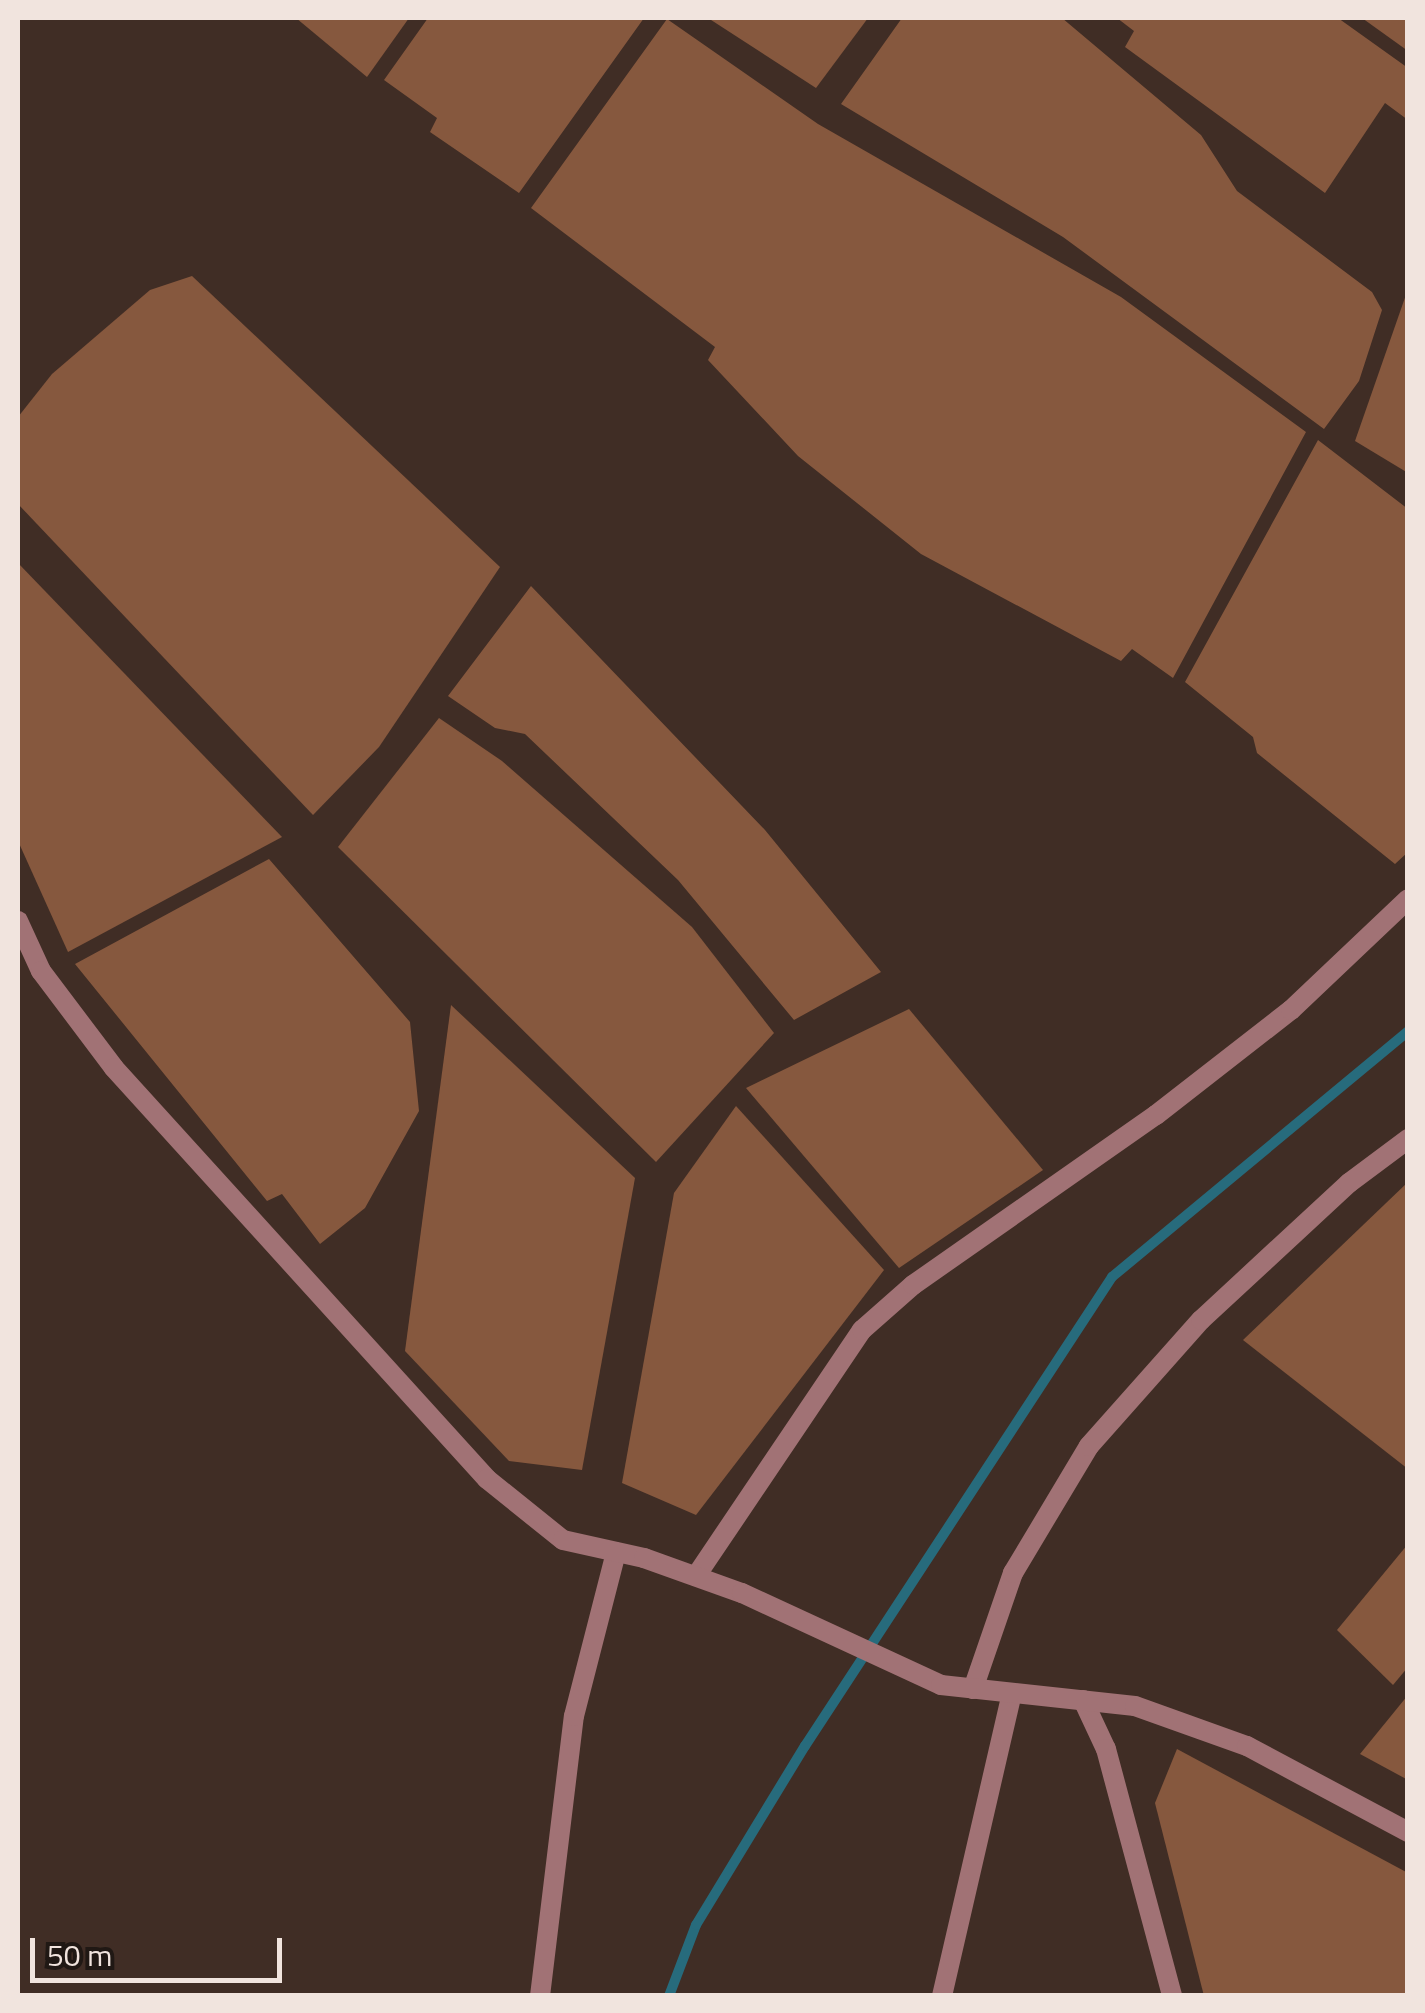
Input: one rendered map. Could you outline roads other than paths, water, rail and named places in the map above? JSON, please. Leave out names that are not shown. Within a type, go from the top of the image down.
[{"type":"street","points":[[696,1576],[862,1330],[913,1285],[1156,1115],[1290,1010],[1408,898]]},
{"type":"street","points":[[18,921],[42,971],[114,1068],[486,1478],[562,1540],[616,1552],[742,1593],[941,1686],[1135,1706],[1247,1746],[1408,1832]]},
{"type":"street","points":[[974,1688],[1012,1573],[1089,1446],[1201,1320],[1349,1183],[1408,1139]]},
{"type":"street","points":[[540,1996],[574,1716],[616,1552]]},
{"type":"street","points":[[942,1996],[1012,1692]]},
{"type":"street","points":[[1083,1700],[1106,1749],[1172,1996]]},
{"type":"waterway","points":[[669,1996],[696,1925],[805,1746],[1112,1277],[1408,1031]]}]
